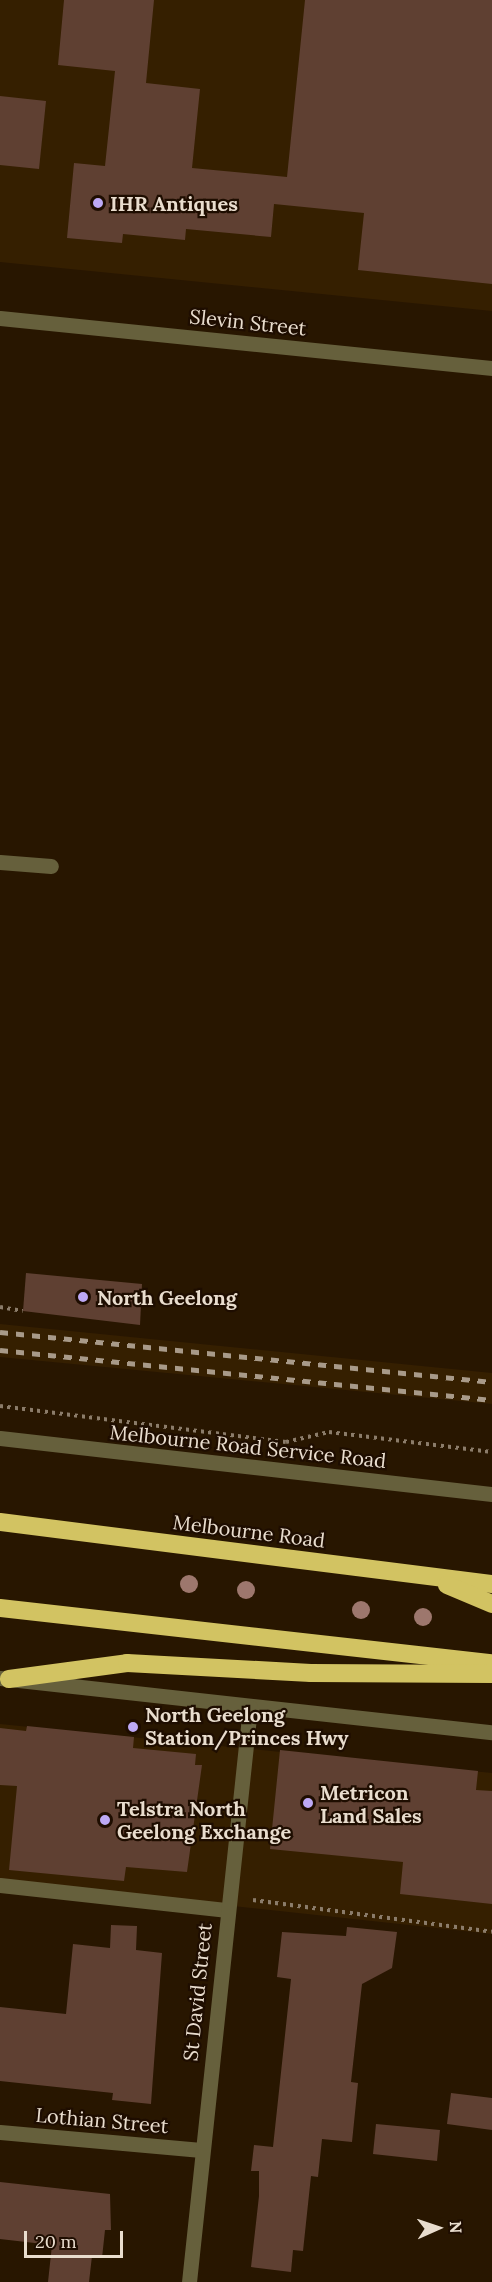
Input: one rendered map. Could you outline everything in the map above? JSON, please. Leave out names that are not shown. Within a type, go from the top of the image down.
[{"type":"highway","name":"Melbourne Road","points":[[0,1522],[492,1584]]},
{"type":"highway","points":[[426,1576],[492,1604]]},
{"type":"highway","points":[[0,1608],[492,1663]]},
{"type":"highway","points":[[4,1678],[127,1663],[311,1673],[492,1674]]},
{"type":"street","name":"Slevin Street","points":[[0,318],[492,368]]},
{"type":"street","points":[[0,862],[51,866]]},
{"type":"street","name":"Melbourne Road Service Road","points":[[0,1438],[492,1494]]},
{"type":"street","points":[[4,1678],[492,1732]]},
{"type":"street","name":"St David Street","points":[[189,2282],[201,2151],[250,1707]]},
{"type":"street","points":[[0,1886],[228,1903]]},
{"type":"street","name":"Lothian Street","points":[[0,2132],[201,2151]]},
{"type":"path","points":[[0,1307],[23,1311]]},
{"type":"path","points":[[0,1406],[286,1442],[329,1432],[492,1452]]},
{"type":"path","points":[[228,1903],[492,1932]]},
{"type":"shaded area","points":[[0,0],[492,0],[492,311],[0,262]]},
{"type":"shaded area","points":[[0,1324],[492,1373],[492,1404],[0,1357]]},
{"type":"shaded area","points":[[0,1724],[492,1773],[492,1934],[0,1881]]},
{"type":"building","points":[[64,0],[154,0],[146,83],[200,89],[192,168],[287,177],[305,0],[492,0],[492,284],[358,270],[364,213],[274,204],[271,237],[186,229],[185,240],[123,234],[122,243],[67,238],[74,163],[105,166],[115,71],[58,65]]},
{"type":"building","points":[[0,96],[46,101],[39,169],[0,165]]},
{"type":"building","name":"North Geelong","points":[[26,1273],[142,1284],[140,1325],[23,1311]]},
{"type":"building","name":"Telstra North Geelong Exchange","points":[[27,1726],[134,1737],[133,1748],[196,1754],[195,1765],[202,1765],[187,1872],[126,1867],[124,1881],[9,1870],[17,1786],[0,1785],[0,1728],[26,1731]]},
{"type":"building","points":[[280,1750],[478,1771],[476,1790],[492,1791],[492,1904],[400,1894],[403,1862],[270,1849]]},
{"type":"building","points":[[111,1925],[137,1926],[136,1950],[162,1953],[151,2104],[112,2100],[113,2093],[0,2081],[0,2007],[66,2014],[73,1944],[110,1948]]},
{"type":"building","points":[[347,1927],[397,1932],[392,1968],[362,1984],[351,2082],[358,2083],[352,2142],[322,2139],[318,2177],[311,2176],[303,2251],[293,2250],[291,2272],[251,2267],[259,2196],[259,2171],[251,2171],[254,2145],[273,2147],[291,1979],[277,1977],[282,1932],[346,1936]]},
{"type":"building","points":[[451,2093],[492,2098],[492,2130],[447,2124]]},
{"type":"building","points":[[376,2124],[440,2130],[437,2161],[373,2154]]},
{"type":"building","points":[[0,2182],[110,2194],[111,2230],[105,2230],[102,2258],[92,2256],[89,2282],[48,2282],[52,2245],[0,2239]]},
{"type":"railway","points":[[0,1332],[492,1382]]},
{"type":"railway","points":[[0,1350],[492,1400]]},
{"type":"place","name":"IHR Antiques","points":[[98,203]]},
{"type":"place","name":"North Geelong","points":[[83,1297]]},
{"type":"place","name":"North Geelong Station/Princes Hwy","points":[[133,1727]]},
{"type":"place","name":"Metricon Land Sales","points":[[308,1803]]},
{"type":"place","name":"Telstra North Geelong Exchange","points":[[105,1820]]}]
